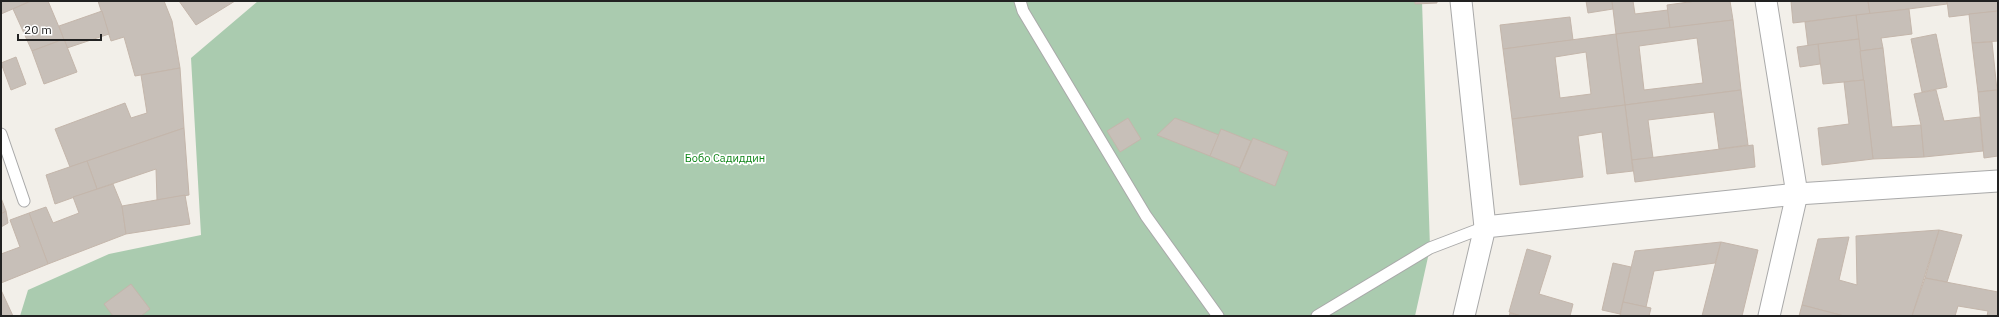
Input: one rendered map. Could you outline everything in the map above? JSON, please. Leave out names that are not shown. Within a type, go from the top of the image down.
[{"type":"street","points":[[1461,1],[1484,227],[1464,316]]},
{"type":"street","points":[[1766,1],[1797,194],[1769,316]]},
{"type":"street","points":[[1484,227],[1797,194],[1998,181]]},
{"type":"lane","points":[[1020,1],[1023,11],[1146,216],[1218,316]]},
{"type":"lane","points":[[1,134],[24,201]]},
{"type":"lane","points":[[1317,316],[1430,248],[1484,227]]},
{"type":"green space","name":"Бобо Садиддин","points":[[258,1],[1422,1],[1430,248],[1415,316],[20,316],[28,290],[109,254],[201,235],[191,58]]},
{"type":"building","points":[[1,1],[31,1],[1,14]]},
{"type":"building","points":[[31,1],[48,1],[64,39],[32,51],[13,9]]},
{"type":"building","points":[[98,1],[164,1],[172,21],[180,68],[135,76],[124,37],[111,41]]},
{"type":"building","points":[[179,1],[235,1],[196,25]]},
{"type":"building","points":[[1415,1],[1437,1],[1437,3],[1415,4]]},
{"type":"building","points":[[1586,1],[1612,1],[1613,9],[1588,13]]},
{"type":"building","points":[[1612,1],[1633,1],[1635,14],[1668,10],[1670,28],[1616,34]]},
{"type":"building","points":[[1696,1],[1730,1],[1733,20],[1670,28],[1667,5]]},
{"type":"building","points":[[1791,1],[1868,1],[1870,14],[1793,23]]},
{"type":"building","points":[[1868,1],[1947,1],[1947,4],[1870,14]]},
{"type":"building","points":[[1947,1],[1998,1],[1998,11],[1949,17]]},
{"type":"building","points":[[1909,9],[1912,34],[1881,38],[1883,48],[1860,51],[1856,15]]},
{"type":"building","points":[[102,11],[109,34],[67,48],[59,26]]},
{"type":"building","points":[[1998,11],[1998,41],[1972,43],[1969,14]]},
{"type":"building","points":[[1856,15],[1859,39],[1808,46],[1805,22]]},
{"type":"building","points":[[1570,17],[1573,40],[1503,49],[1500,25]]},
{"type":"building","points":[[1733,20],[1741,90],[1625,105],[1616,34]],"holes":[[[1697,38],[1703,83],[1644,90],[1639,46]]]},
{"type":"building","points":[[1616,34],[1625,105],[1512,119],[1503,49]],"holes":[[[1586,52],[1591,94],[1560,98],[1555,57]]]},
{"type":"building","points":[[1936,34],[1947,87],[1922,92],[1911,39]]},
{"type":"building","points":[[64,39],[77,72],[44,84],[32,51]]},
{"type":"building","points":[[1859,39],[1864,80],[1823,84],[1818,44]]},
{"type":"building","points":[[1992,42],[1997,90],[1978,92],[1972,43]]},
{"type":"building","points":[[1818,44],[1820,64],[1800,67],[1797,47]]},
{"type":"building","points":[[1883,48],[1892,127],[1921,125],[1924,157],[1873,159],[1860,51]]},
{"type":"building","points":[[16,57],[26,84],[11,90],[1,63]]},
{"type":"building","points":[[180,68],[184,128],[70,167],[55,129],[125,103],[131,118],[147,113],[141,75]]},
{"type":"building","points":[[1864,80],[1873,159],[1822,165],[1818,128],[1849,124],[1844,82]]},
{"type":"building","points":[[1741,90],[1748,145],[1719,149],[1714,112],[1648,120],[1653,158],[1632,160],[1625,105]]},
{"type":"building","points":[[1936,90],[1944,121],[1980,117],[1983,151],[1924,157],[1921,125],[1914,94]]},
{"type":"building","points":[[1997,90],[1998,156],[1984,158],[1978,92]]},
{"type":"building","points":[[1625,105],[1633,171],[1607,174],[1602,132],[1578,136],[1583,177],[1520,185],[1512,119]]},
{"type":"building","points":[[1128,118],[1141,139],[1120,152],[1107,131]]},
{"type":"building","points":[[1175,118],[1219,135],[1210,156],[1157,135]]},
{"type":"building","points":[[184,128],[189,195],[157,200],[156,169],[97,189],[87,161]]},
{"type":"building","points":[[1221,129],[1251,141],[1240,168],[1210,156]]},
{"type":"building","points":[[1253,138],[1288,152],[1275,186],[1239,171]]},
{"type":"building","points":[[1753,145],[1755,167],[1635,182],[1632,160]]},
{"type":"building","points":[[87,161],[97,189],[55,204],[46,175]]},
{"type":"building","points":[[113,184],[122,206],[126,234],[48,264],[29,213],[46,207],[53,223],[79,213],[73,197]]},
{"type":"building","points":[[185,195],[190,224],[126,234],[122,206]]},
{"type":"building","points":[[1,198],[6,211],[1,214]]},
{"type":"building","points":[[6,211],[8,223],[1,227],[1,214]]},
{"type":"building","points":[[29,213],[48,264],[1,283],[1,254],[20,247],[10,220]]},
{"type":"building","points":[[1939,230],[1962,235],[1947,282],[1925,278]]},
{"type":"building","points":[[1939,230],[1912,316],[1844,316],[1802,305],[1818,239],[1849,237],[1839,280],[1857,285],[1856,236]]},
{"type":"building","points":[[1721,242],[1715,263],[1654,271],[1646,307],[1623,302],[1635,251]]},
{"type":"building","points":[[1721,242],[1758,250],[1742,316],[1702,316]]},
{"type":"building","points":[[1527,249],[1551,256],[1539,294],[1573,304],[1570,316],[1521,316],[1509,312]]},
{"type":"building","points":[[1613,263],[1631,267],[1620,314],[1602,310]]},
{"type":"building","points":[[1925,278],[1998,292],[1998,316],[1987,316],[1988,311],[1958,306],[1955,316],[1912,316]]},
{"type":"building","points":[[131,284],[150,309],[141,316],[113,316],[104,304]]},
{"type":"building","points":[[1,290],[13,316],[1,316]]},
{"type":"building","points":[[1623,302],[1651,308],[1649,316],[1620,316]]},
{"type":"building","points":[[1802,305],[1844,316],[1799,316]]},
{"type":"building","points":[[1510,313],[1521,316],[1509,316]]}]
